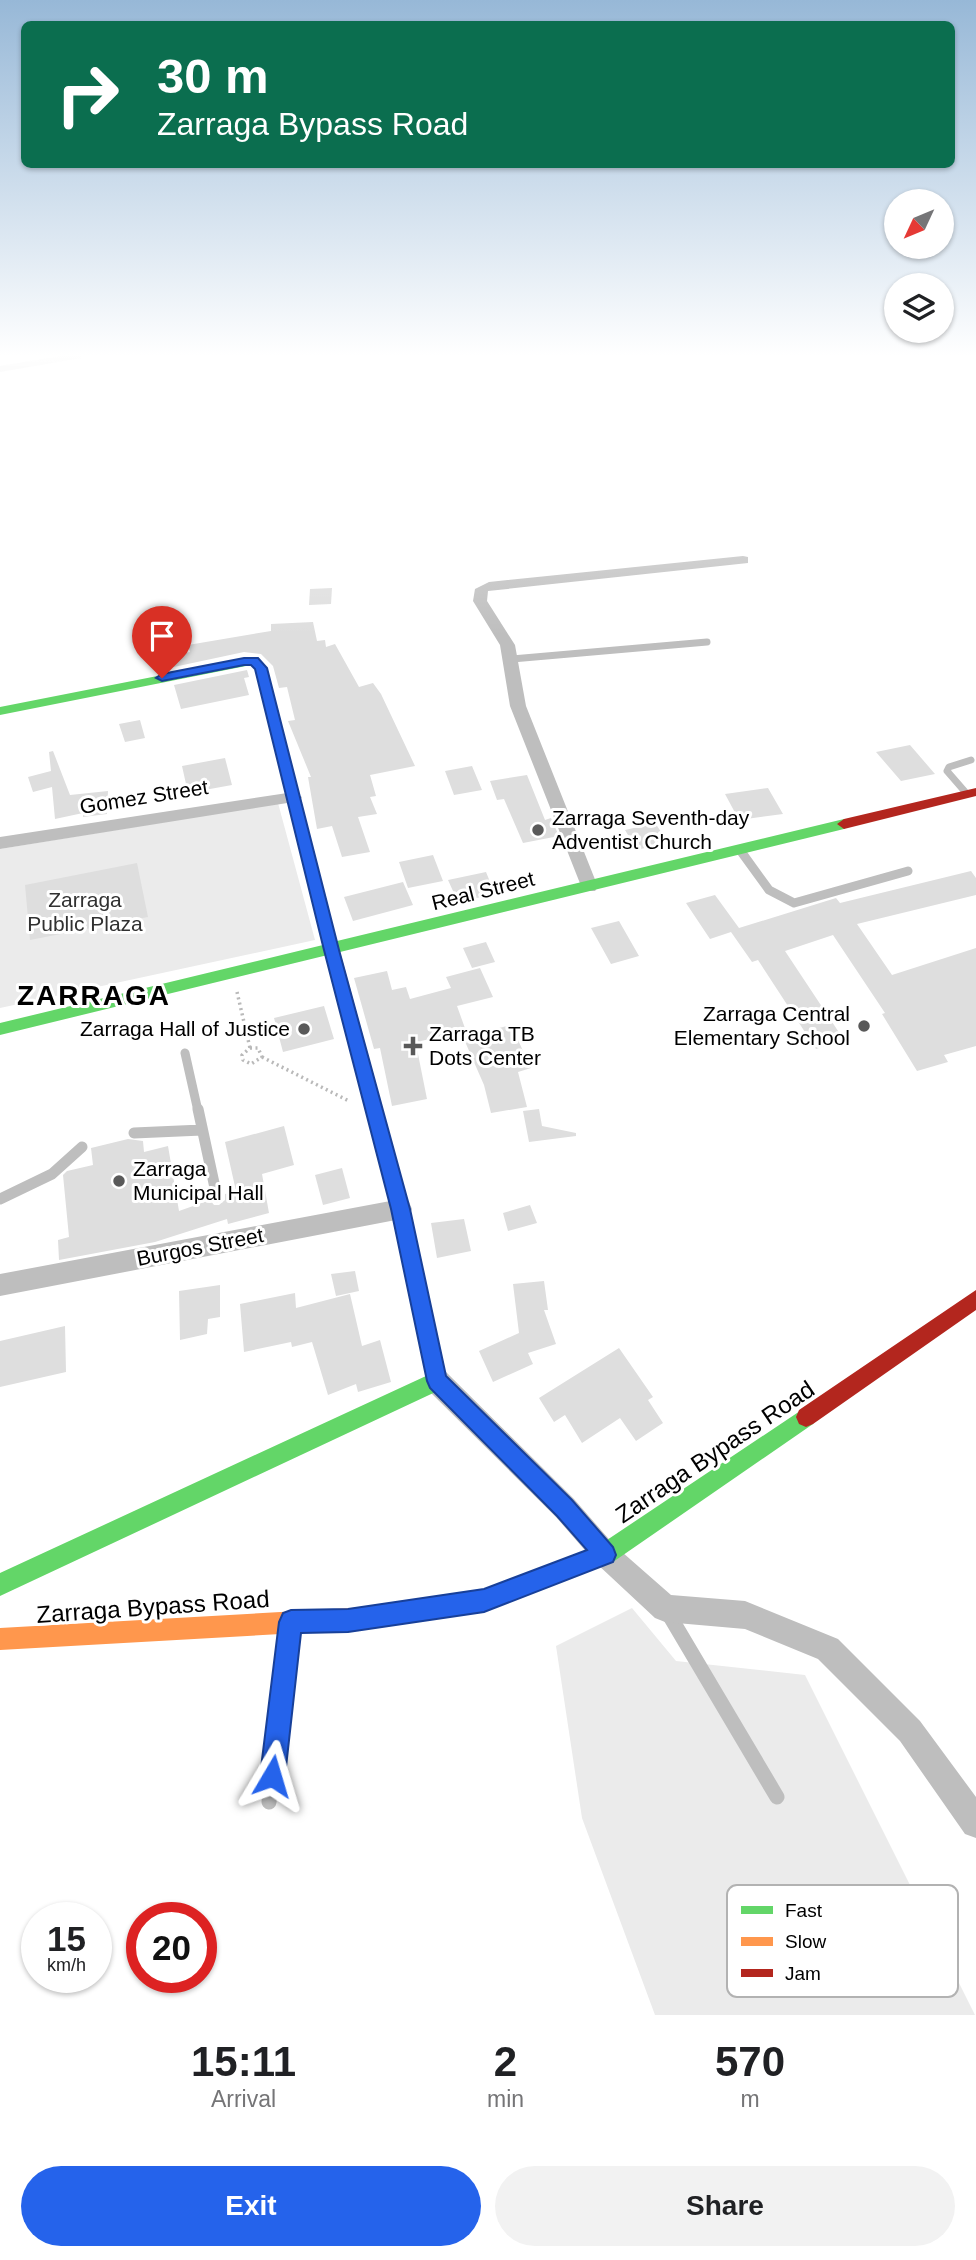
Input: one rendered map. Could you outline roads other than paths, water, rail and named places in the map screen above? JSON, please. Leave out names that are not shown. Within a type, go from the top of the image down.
[{"type":"main road","points":[[0,711],[254,661],[261,668],[331,950],[401,1209],[437,1381],[20,1573],[0,1585]]},
{"type":"main road","name":"Real Street","points":[[0,1028],[972,793]]},
{"type":"main road","name":"Zarraga Bypass Road","points":[[0,1639],[348,1620],[484,1600],[605,1555],[976,1299]]},
{"type":"street","points":[[589,887],[518,706],[513,685],[512,659],[498,627],[480,601],[482,589],[489,586],[743,560]]},
{"type":"street","name":"Gomez Street","points":[[0,843],[294,797]]},
{"type":"street","name":"Burgos Street","points":[[0,1285],[401,1209]]},
{"type":"street","points":[[437,1381],[565,1508],[605,1555],[665,1608],[745,1615],[828,1649],[910,1731],[976,1823]]},
{"type":"lane","points":[[512,659],[707,642]]},
{"type":"lane","points":[[971,760],[949,767],[947,771],[972,793]]},
{"type":"lane","points":[[740,850],[768,891],[781,901],[794,903],[908,871]]},
{"type":"lane","points":[[185,1053],[217,1197]]},
{"type":"lane","points":[[134,1133],[202,1130]]},
{"type":"lane","points":[[1,1199],[52,1174],[82,1147]]},
{"type":"lane","points":[[665,1608],[777,1797]]},
{"type":"lane","points":[[269,1802],[291,1622]]},
{"type":"place","name":"Zarraga Seventh-day Adventist Church","points":[[538,830]]},
{"type":"place","name":"Zarraga Central Elementary School","points":[[864,1026]]},
{"type":"place","name":"Zarraga Hall of Justice","points":[[304,1029]]},
{"type":"place","name":"Zarraga TB Dots Center","points":[[413,1046]]},
{"type":"place","name":"Zarraga Municipal Hall","points":[[119,1181]]},
{"type":"district","name":"ZARRAGA","points":[[94,995]]},
{"type":"park label","name":"Zarraga Public Plaza","points":[[85,912]]}]
